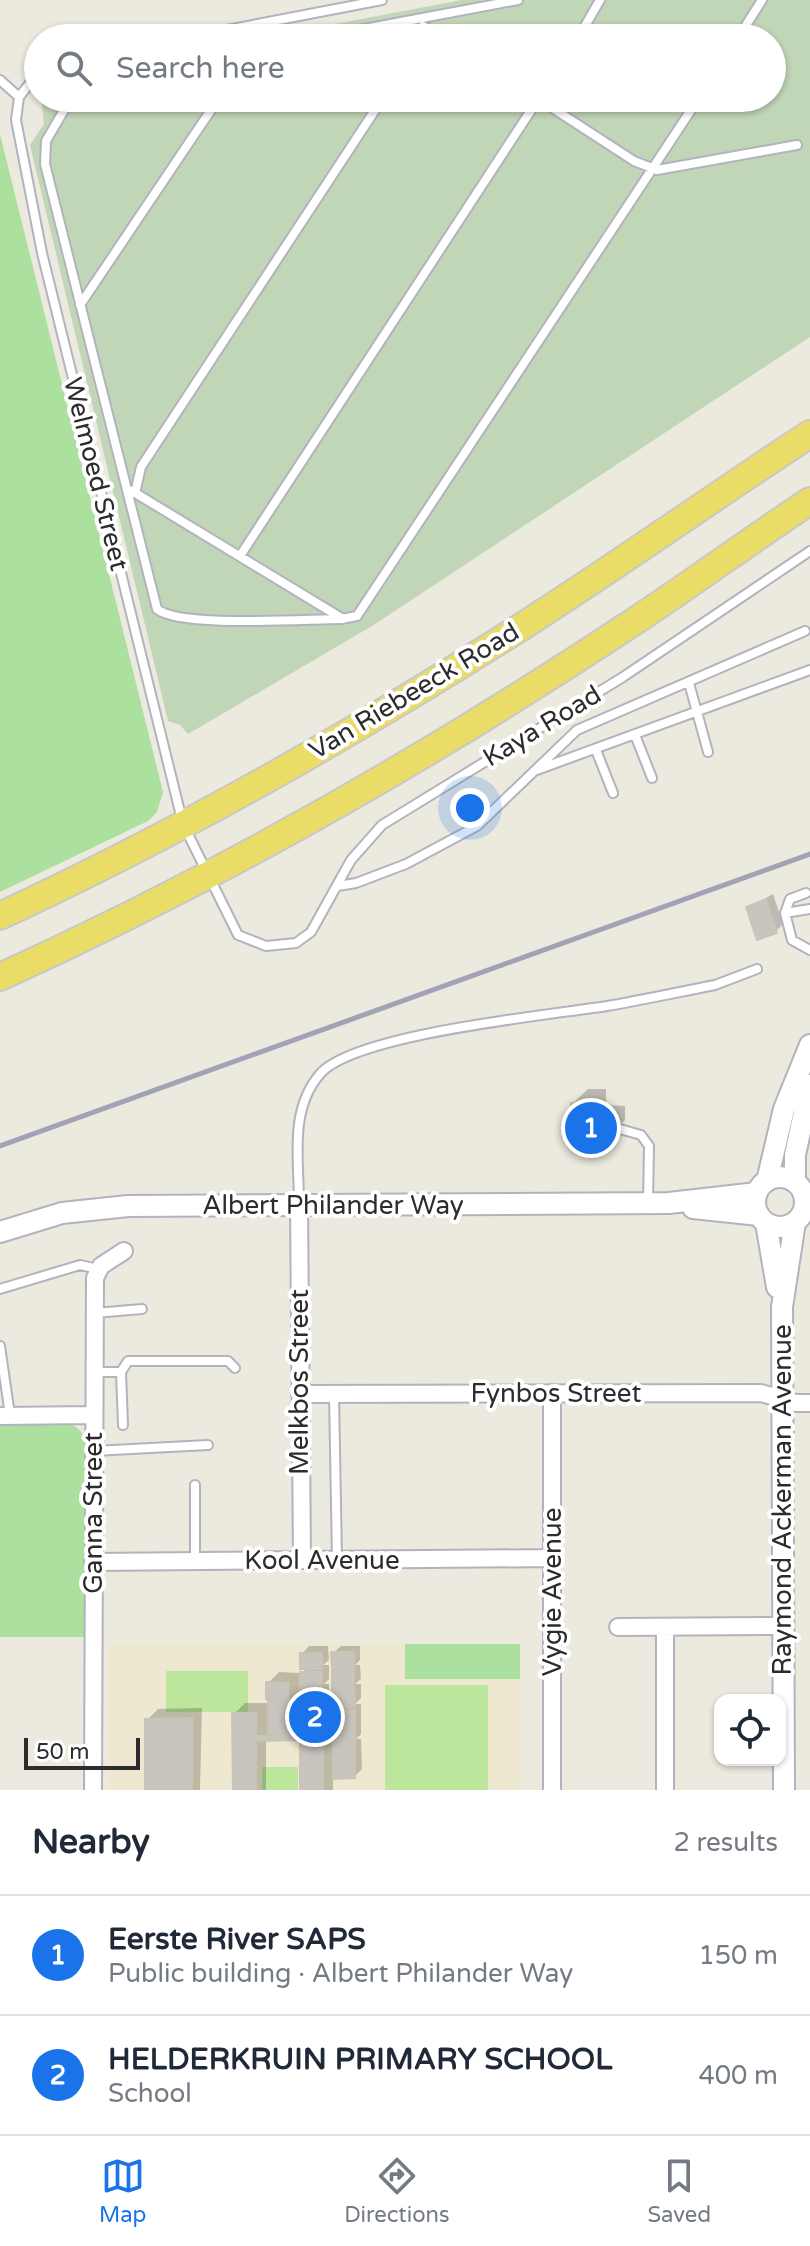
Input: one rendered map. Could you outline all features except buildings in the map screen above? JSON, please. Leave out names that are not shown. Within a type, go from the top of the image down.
[{"type":"main road","name":"Van Riebeeck Road","points":[[0,916],[183,824],[342,736],[519,628],[810,434]]},
{"type":"main road","points":[[0,977],[206,876],[479,720],[634,621],[810,501]]},
{"type":"street","points":[[762,1187],[781,1177],[795,1182],[802,1190],[805,1205],[795,1222],[781,1227],[762,1219],[762,1187],[784,1109],[810,1045]]},
{"type":"street","points":[[795,1182],[795,1155],[810,1085]]},
{"type":"street","name":"Albert Philander Way","points":[[0,1232],[39,1219],[97,1208],[669,1203],[762,1187]]},
{"type":"street","name":"Albert Philander Way","points":[[669,1203],[762,1219]]},
{"type":"street","name":"Melkbos Street","points":[[299,1204],[302,1560]]},
{"type":"street","name":"Raymond Ackerman Avenue","points":[[762,1219],[782,1307]]},
{"type":"street","name":"Raymond Ackerman Avenue","points":[[784,1790],[782,1307],[795,1222]]},
{"type":"street","points":[[98,1269],[124,1251]]},
{"type":"street","name":"Ganna Street","points":[[93,1790],[92,1415],[98,1269]]},
{"type":"street","name":"Vygie Avenue","points":[[552,1393],[552,1790]]},
{"type":"street","name":"Fynbos Street","points":[[300,1394],[761,1393],[810,1403]]},
{"type":"street","points":[[5,1416],[92,1415]]},
{"type":"street","name":"Kool Avenue","points":[[93,1562],[552,1558]]},
{"type":"street","points":[[618,1627],[782,1626]]},
{"type":"street","points":[[665,1628],[665,1790]]},
{"type":"lane","points":[[258,24],[382,0]]},
{"type":"lane","points":[[411,24],[518,0]]},
{"type":"lane","points":[[586,24],[600,0]]},
{"type":"lane","points":[[747,24],[762,0]]},
{"type":"lane","points":[[0,80],[19,97],[24,91]]},
{"type":"lane","name":"Welmoed Street","points":[[19,97],[16,136],[36,223],[183,824],[206,876]]},
{"type":"lane","points":[[63,112],[46,141],[44,158],[157,609],[164,615],[203,620],[343,619],[357,616],[689,112]]},
{"type":"lane","points":[[80,305],[210,112]]},
{"type":"lane","points":[[135,493],[141,467],[374,112]]},
{"type":"lane","points":[[240,556],[529,112]]},
{"type":"lane","points":[[560,112],[650,168],[664,170],[797,145]]},
{"type":"lane","points":[[124,487],[343,619]]},
{"type":"lane","name":"Kaya Road","points":[[206,876],[238,935],[266,946],[296,943],[311,932],[360,847],[382,825],[623,677],[810,551]]},
{"type":"lane","points":[[338,886],[356,883],[406,864],[477,826],[577,730],[805,631]]},
{"type":"lane","points":[[534,771],[810,670]]},
{"type":"lane","points":[[689,683],[708,752]]},
{"type":"lane","points":[[635,735],[652,778]]},
{"type":"lane","points":[[596,750],[613,793]]},
{"type":"lane","points":[[806,893],[790,899],[785,913],[792,940],[810,950]]},
{"type":"lane","points":[[785,913],[810,909]]},
{"type":"lane","points":[[299,1204],[298,1117],[313,1084],[327,1067],[410,1037],[715,985],[757,969]]},
{"type":"lane","points":[[620,1129],[641,1135],[649,1146],[648,1203]]},
{"type":"lane","points":[[0,1289],[80,1265],[98,1269]]},
{"type":"lane","points":[[94,1313],[142,1309]]},
{"type":"lane","points":[[0,1346],[5,1416]]},
{"type":"lane","points":[[123,1425],[121,1372],[128,1361],[228,1361],[235,1368]]},
{"type":"lane","points":[[93,1372],[121,1372]]},
{"type":"lane","points":[[334,1394],[337,1559]]},
{"type":"lane","points":[[93,1451],[208,1445]]},
{"type":"lane","points":[[195,1485],[195,1561]]},
{"type":"shaded area","points":[[109,1643],[520,1644],[520,1790],[109,1790]]},
{"type":"green space","points":[[462,0],[810,0],[810,337],[372,626],[188,734],[180,725],[168,721],[30,145],[44,124],[43,112],[786,112],[786,24],[335,24]]},
{"type":"green space","points":[[0,134],[163,792],[157,812],[148,821],[0,892]]},
{"type":"green space","points":[[0,1421],[59,1421],[70,1424],[85,1438],[88,1637],[0,1637]]},
{"type":"green space","points":[[405,1644],[520,1644],[520,1679],[405,1679]]},
{"type":"green space","points":[[166,1671],[248,1671],[248,1712],[166,1712]]},
{"type":"green space","points":[[385,1685],[488,1685],[488,1790],[385,1790]]},
{"type":"green space","points":[[262,1767],[298,1767],[298,1790],[262,1790]]},
{"type":"railway","points":[[0,1146],[810,854]]},
{"type":"place","name":"Eerste River SAPS","points":[[591,1128]]},
{"type":"place","name":"HELDERKRUIN PRIMARY SCHOOL","points":[[315,1717]]}]
